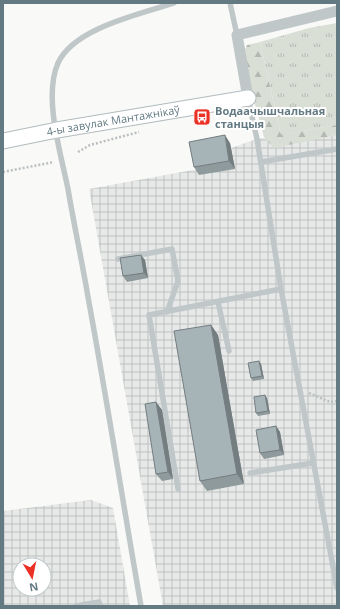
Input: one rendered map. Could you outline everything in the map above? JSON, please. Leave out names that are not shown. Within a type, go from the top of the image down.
[{"type":"street","points":[[248,98],[237,35],[337,11]]},
{"type":"street","name":"4-ы завулак Мантажнікаў","points":[[3,142],[56,130],[248,98]]},
{"type":"lane","points":[[141,606],[88,298],[52,102],[53,85],[58,64],[67,49],[104,26],[174,3]]},
{"type":"lane","points":[[230,3],[237,35]]},
{"type":"lane","points":[[248,98],[261,162],[281,289],[299,389],[337,588]]},
{"type":"lane","points":[[261,162],[337,149]]},
{"type":"lane","points":[[118,259],[172,249],[178,281],[167,312]]},
{"type":"lane","points":[[178,489],[149,315],[281,289]]},
{"type":"lane","points":[[218,302],[229,351]]},
{"type":"lane","points":[[250,473],[313,463]]},
{"type":"lane","points":[[76,606],[99,602],[100,606]]},
{"type":"path","points":[[78,152],[90,145],[142,131]]},
{"type":"path","points":[[3,172],[57,162]]},
{"type":"path","points":[[299,389],[330,402],[337,400]]},
{"type":"shaded area","points":[[337,125],[337,606],[163,606],[89,189],[198,169],[231,148],[257,139]]},
{"type":"shaded area","points":[[91,500],[113,508],[130,606],[3,606],[3,511]]},
{"type":"green space","points":[[337,23],[337,125],[281,135],[260,42],[309,28]]},
{"type":"green space","points":[[260,42],[281,135],[337,125],[337,135],[274,148],[264,137],[242,57],[247,45]]},
{"type":"building","points":[[225,135],[229,161],[194,167],[189,142]]},
{"type":"building","points":[[141,255],[144,273],[123,276],[120,258]]},
{"type":"building","points":[[211,325],[237,474],[200,481],[174,331]]},
{"type":"building","points":[[259,361],[262,376],[251,378],[248,363]]},
{"type":"building","points":[[265,395],[268,411],[256,413],[254,397]]},
{"type":"building","points":[[156,402],[168,472],[156,474],[145,404]]},
{"type":"building","points":[[276,426],[280,450],[260,453],[256,430]]},
{"type":"place","name":"Водаачышчальная станцыя","points":[[202,117]]}]
